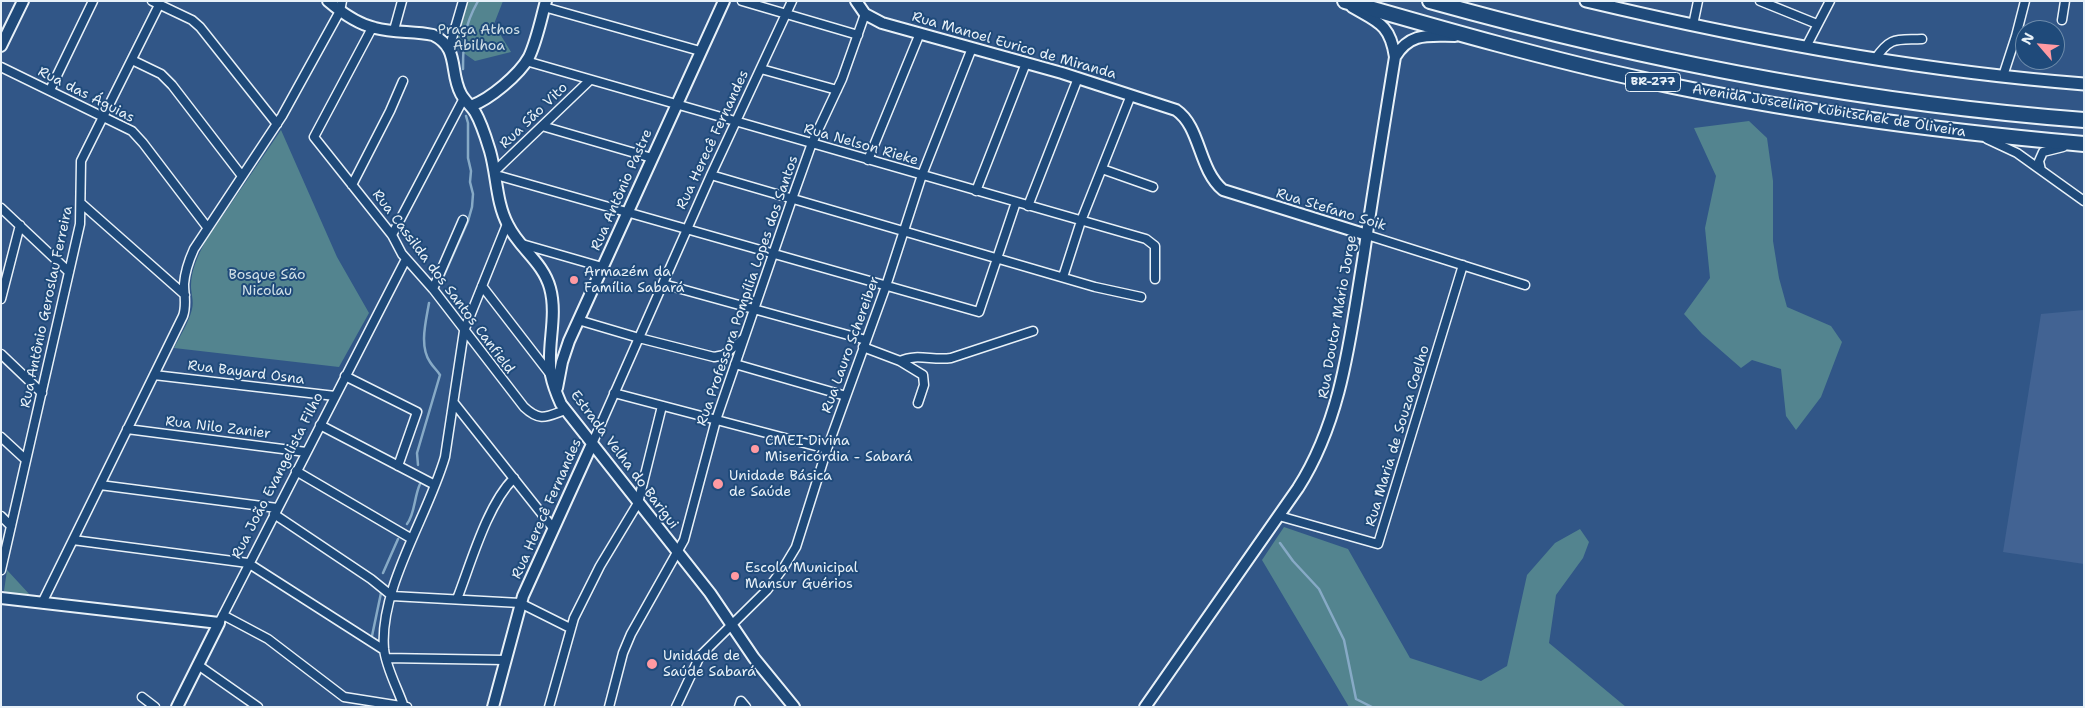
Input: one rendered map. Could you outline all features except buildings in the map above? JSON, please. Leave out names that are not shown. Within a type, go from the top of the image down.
[{"type":"highway","name":"Avenida Juscelino Kubitschek de Oliveira","points":[[1344,1],[1464,35],[1688,89],[1847,117],[1967,133],[2084,145]]},
{"type":"highway","name":"Avenida Juscelino Kubitschek de Oliveira","points":[[1430,1],[1600,46],[1796,85],[1898,101],[2084,120]]},
{"type":"main road","points":[[1586,1],[1693,25],[1875,59],[2003,76],[2084,84]]},
{"type":"street","points":[[1,46],[23,1]]},
{"type":"street","points":[[50,90],[93,1]]},
{"type":"street","points":[[328,1],[341,6],[356,21],[372,28],[433,36],[440,39],[450,49],[463,1]]},
{"type":"street","points":[[394,30],[402,1]]},
{"type":"street","name":"Rua Antônio Pastre","points":[[557,393],[562,362],[578,320],[724,1]]},
{"type":"street","points":[[742,1],[858,35]]},
{"type":"street","name":"Rua Herecê Fernandes","points":[[493,707],[520,604],[687,230],[792,1]]},
{"type":"street","points":[[856,1],[865,14]]},
{"type":"street","name":"Rua Doutor Mário Jorge","points":[[1145,707],[1279,516],[1316,459],[1334,410],[1350,340],[1395,57],[1392,40],[1386,30],[1375,20],[1344,1]]},
{"type":"street","points":[[1693,25],[1698,1]]},
{"type":"street","points":[[1760,1],[1771,3],[1818,24]]},
{"type":"street","points":[[1806,47],[1830,1]]},
{"type":"street","points":[[2003,76],[2025,1]]},
{"type":"street","points":[[2062,20],[2065,1]]},
{"type":"street","points":[[155,3],[192,20],[200,27],[277,124]]},
{"type":"street","name":"Rua Antônio Geroslau Ferreira","points":[[1,570],[80,224],[82,204],[81,161],[132,60],[155,3]]},
{"type":"street","points":[[392,235],[467,102],[495,92],[526,61],[534,44],[545,4],[700,51]]},
{"type":"street","points":[[42,603],[184,312],[185,278],[189,260],[207,227],[277,124],[341,6]]},
{"type":"street","name":"Rua Manoel Eurico de Miranda","points":[[865,14],[882,23],[1078,78],[1171,108]]},
{"type":"street","name":"Rua Professora Pompília Lopes dos Santos","points":[[609,707],[623,653],[631,634],[678,553],[686,535],[716,420],[744,338],[812,143],[837,90],[865,14]]},
{"type":"street","name":"Rua Cassilda dos Santos Canfield","points":[[372,28],[314,137],[392,235],[406,259],[433,289],[518,401],[530,413],[542,418],[565,410]]},
{"type":"street","points":[[868,160],[920,33]]},
{"type":"street","points":[[1395,57],[1404,44],[1416,38],[1464,35]]},
{"type":"street","points":[[1875,59],[1888,42],[1922,39]]},
{"type":"street","name":"Rua Lauro Schereiber","points":[[676,707],[700,656],[767,590],[790,558],[801,533],[827,449],[886,286],[922,175],[972,48]]},
{"type":"street","name":"Estrada Velha do Barigui","points":[[450,49],[458,87],[484,132],[496,173],[501,206],[507,224],[541,267],[551,290],[553,316],[551,376],[565,410],[710,593],[764,672],[794,707]]},
{"type":"street","points":[[132,60],[161,74],[172,85],[242,176]]},
{"type":"street","name":"Rua Nelson Rieke","points":[[526,61],[1146,239],[1153,243],[1156,250],[1155,279]]},
{"type":"street","points":[[976,190],[1026,63]]},
{"type":"street","name":"Rua das Águias","points":[[1,67],[124,127],[138,136],[207,227]]},
{"type":"street","points":[[761,68],[837,90]]},
{"type":"street","points":[[1028,206],[1078,78]]},
{"type":"street","name":"Rua São Vito","points":[[496,173],[590,80]]},
{"type":"street","points":[[352,184],[390,111],[402,81]]},
{"type":"street","points":[[1062,277],[1081,221],[1131,95]]},
{"type":"street","name":"Rua Stefano Soik","points":[[1171,108],[1180,113],[1187,122],[1210,174],[1223,190],[1525,285]]},
{"type":"street","points":[[542,126],[652,158]]},
{"type":"street","points":[[1967,133],[2008,148],[2084,201]]},
{"type":"street","points":[[2041,170],[2039,161],[2043,152],[2054,148],[2084,145]]},
{"type":"street","points":[[1102,169],[1153,187]]},
{"type":"street","points":[[496,173],[687,230],[979,312],[1016,202]]},
{"type":"street","points":[[712,175],[1062,277],[1141,298]]},
{"type":"street","points":[[82,204],[185,295]]},
{"type":"street","points":[[1,208],[69,272]]},
{"type":"street","points":[[433,289],[463,220]]},
{"type":"street","points":[[1,598],[221,619],[268,639],[344,697],[404,706],[385,654],[386,626],[392,596],[412,539],[445,458],[464,331],[507,224]]},
{"type":"street","points":[[1,299],[20,225]]},
{"type":"street","points":[[522,244],[602,266]]},
{"type":"street","name":"Rua João Evangelista Filho","points":[[177,707],[248,563],[406,259]]},
{"type":"street","name":"Rua Maria de Souza Coelho","points":[[1279,516],[1378,544],[1463,266]]},
{"type":"street","points":[[663,284],[754,309],[865,344],[900,361],[923,375],[924,385],[918,403]]},
{"type":"street","points":[[482,286],[551,376]]},
{"type":"street","points":[[578,320],[714,358],[724,355],[744,338]]},
{"type":"street","points":[[900,361],[914,356],[937,359],[951,358],[1034,331]]},
{"type":"street","points":[[1,354],[42,393]]},
{"type":"street","points":[[736,364],[846,396]]},
{"type":"street","name":"Rua Bayard Osna","points":[[154,374],[335,396]]},
{"type":"street","points":[[345,376],[417,412],[398,466]]},
{"type":"street","points":[[614,393],[827,449]]},
{"type":"street","points":[[454,402],[553,528]]},
{"type":"street","points":[[549,707],[570,628],[596,574],[638,503],[662,406]]},
{"type":"street","points":[[320,425],[435,485]]},
{"type":"street","name":"Rua Nilo Zanier","points":[[127,429],[306,452]]},
{"type":"street","points":[[1,437],[26,460]]},
{"type":"street","points":[[296,471],[412,539]]},
{"type":"street","points":[[457,599],[494,506],[503,490],[514,478]]},
{"type":"street","points":[[100,485],[276,511],[392,596],[520,604],[570,628]]},
{"type":"street","points":[[1,516],[11,526]]},
{"type":"street","points":[[73,540],[248,563],[385,654],[505,660]]},
{"type":"street","points":[[198,665],[258,707]]},
{"type":"street","points":[[142,697],[154,707]]},
{"type":"street","points":[[739,707],[741,701],[746,707]]},
{"type":"shaded area","points":[[2084,310],[2084,564],[2003,552],[2041,314]]},
{"type":"green space","name":"Praça Athos Abilhoa","points":[[468,1],[503,1],[494,24],[511,52],[475,61],[455,47]]},
{"type":"green space","points":[[1749,121],[1767,138],[1773,181],[1773,241],[1779,278],[1787,307],[1831,326],[1842,342],[1821,397],[1796,430],[1786,416],[1781,369],[1752,360],[1741,368],[1702,334],[1684,314],[1710,278],[1705,228],[1716,176],[1694,128]]},
{"type":"green space","name":"Bosque São Nicolau","points":[[281,130],[337,257],[369,313],[339,367],[174,348],[191,314],[193,303],[192,274],[202,247]]},
{"type":"green space","points":[[1284,527],[1348,549],[1410,658],[1481,681],[1507,666],[1527,575],[1555,543],[1580,529],[1589,542],[1583,558],[1556,595],[1549,643],[1626,707],[1349,707],[1262,560]]},
{"type":"green space","points":[[7,570],[31,596],[4,591]]},
{"type":"waterway","points":[[463,69],[465,34],[478,1]]},
{"type":"waterway","points":[[441,282],[468,221],[472,207],[473,194],[470,182],[471,171],[468,158],[468,123],[466,116]]},
{"type":"waterway","points":[[418,465],[417,453],[440,375],[430,362],[425,349],[424,333],[429,303]]},
{"type":"waterway","points":[[407,524],[412,515],[420,484]]},
{"type":"waterway","points":[[383,573],[398,539]]},
{"type":"waterway","points":[[1280,543],[1293,561],[1319,589],[1344,640],[1356,699],[1372,707]]},
{"type":"waterway","points":[[372,636],[381,593]]},
{"type":"place","name":"Armazém da Família Sabará","points":[[574,280]]},
{"type":"place","name":"CMEI Divina Misericórdia - Sabará","points":[[755,449]]},
{"type":"place","name":"Unidade Básica de Saúde","points":[[718,484]]},
{"type":"place","name":"Escola Municipal Mansur Guérios","points":[[735,576]]},
{"type":"place","name":"Unidade de Saúde Sabará","points":[[652,664]]}]
